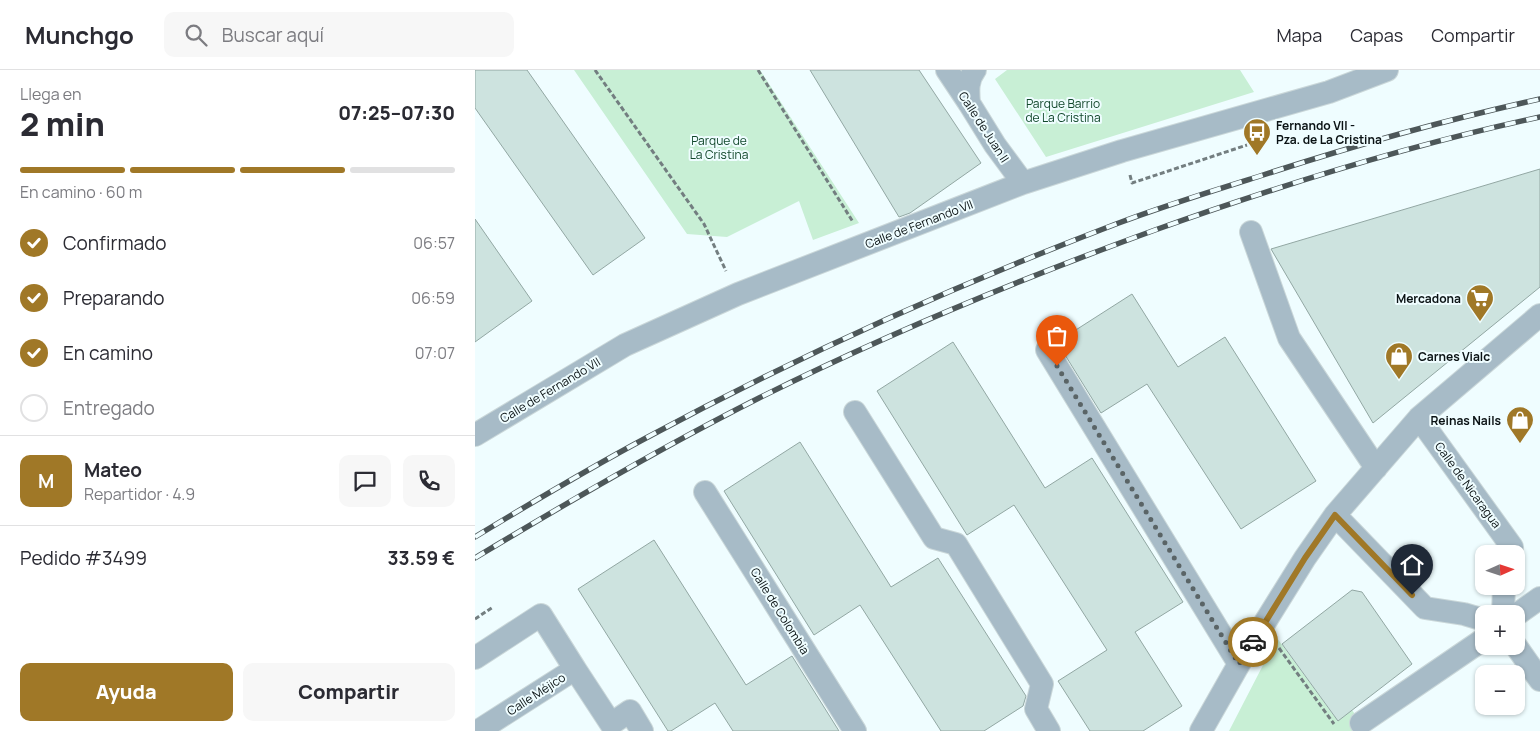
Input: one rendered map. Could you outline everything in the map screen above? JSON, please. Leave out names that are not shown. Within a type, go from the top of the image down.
[{"type":"street","name":"Calle de Juan II","points":[[947,70],[995,145],[1023,183]]},
{"type":"street","points":[[969,103],[969,82],[975,70]]},
{"type":"street","name":"Calle de Fernando VII","points":[[475,435],[625,345],[737,294],[1023,183],[1122,151],[1329,92],[1387,70]]},
{"type":"street","points":[[1251,232],[1289,338],[1376,468]]},
{"type":"street","points":[[1201,731],[1239,664],[1305,558],[1335,515],[1419,418],[1540,315]]},
{"type":"street","points":[[1047,350],[1239,664]]},
{"type":"street","points":[[855,412],[933,538],[956,544],[1042,684],[1036,709],[1049,731]]},
{"type":"street","name":"Calle de Nicaragua","points":[[1419,418],[1512,545]]},
{"type":"street","name":"Calle de Colombia","points":[[705,492],[855,731]]},
{"type":"street","points":[[1335,515],[1425,608],[1475,617]]},
{"type":"street","points":[[1525,609],[1540,598]]},
{"type":"street","name":"Calle Méjico","points":[[475,658],[541,615],[575,669],[478,731]]},
{"type":"street","points":[[1361,722],[1475,645]]},
{"type":"street","points":[[1522,655],[1540,680]]},
{"type":"street","points":[[575,669],[611,724],[629,711],[642,731]]},
{"type":"path","points":[[595,70],[704,224],[737,294]]},
{"type":"path","points":[[758,70],[868,243]]},
{"type":"path","points":[[1203,159],[1234,149]]},
{"type":"path","points":[[475,619],[493,606]]},
{"type":"path","points":[[1263,626],[1339,731]]},
{"type":"green space","name":"Parque de La Cristina","points":[[574,70],[760,70],[859,223],[813,240],[799,201],[727,237],[687,234]]},
{"type":"green space","name":"Parque Barrio de La Cristina","points":[[1007,70],[1240,70],[1254,92],[1046,157],[995,79]]},
{"type":"green space","points":[[1277,638],[1334,716],[1343,717],[1352,710],[1367,731],[1229,731]]},
{"type":"building","points":[[475,70],[527,70],[645,238],[593,275],[475,108]]},
{"type":"building","points":[[810,70],[919,70],[981,163],[910,213],[899,217]]},
{"type":"building","points":[[1540,169],[1540,287],[1373,423],[1271,249]]},
{"type":"building","points":[[475,219],[532,301],[475,342]]},
{"type":"building","points":[[1132,294],[1178,367],[1225,337],[1316,481],[1241,529],[1147,384],[1101,413],[1057,342]]},
{"type":"building","points":[[953,342],[1045,488],[1092,458],[1183,602],[1135,632],[1182,706],[1143,731],[1090,731],[1058,681],[1107,650],[1014,505],[967,535],[877,391]]},
{"type":"building","points":[[800,442],[891,587],[938,558],[1026,696],[1023,706],[984,731],[941,731],[860,605],[814,635],[724,491]]},
{"type":"building","points":[[654,540],[746,685],[792,656],[839,731],[733,731],[715,703],[671,731],[668,731],[578,589]]},
{"type":"building","points":[[1352,590],[1362,592],[1412,664],[1338,721],[1282,644]]},
{"type":"railway","points":[[475,537],[646,438],[819,350],[937,297],[1056,247],[1152,211],[1329,154],[1399,134],[1540,99]]},
{"type":"railway","points":[[475,558],[615,475],[759,398],[807,374],[954,308],[1104,249],[1250,197],[1394,153],[1540,117]]},
{"type":"way so far","points":[[1057,366],[1239,664],[1253,642]]},
{"type":"place","name":"Fernando VII - Pza. de La Cristina","points":[[1257,156]]},
{"type":"place","name":"Mercadona","points":[[1480,322]]},
{"type":"place","name":"Carnes Vialc","points":[[1399,380]]},
{"type":"place","name":"Reinas Nails","points":[[1520,444]]},
{"type":"route","points":[[1253,642],[1305,558],[1335,515],[1412,595]]}]
